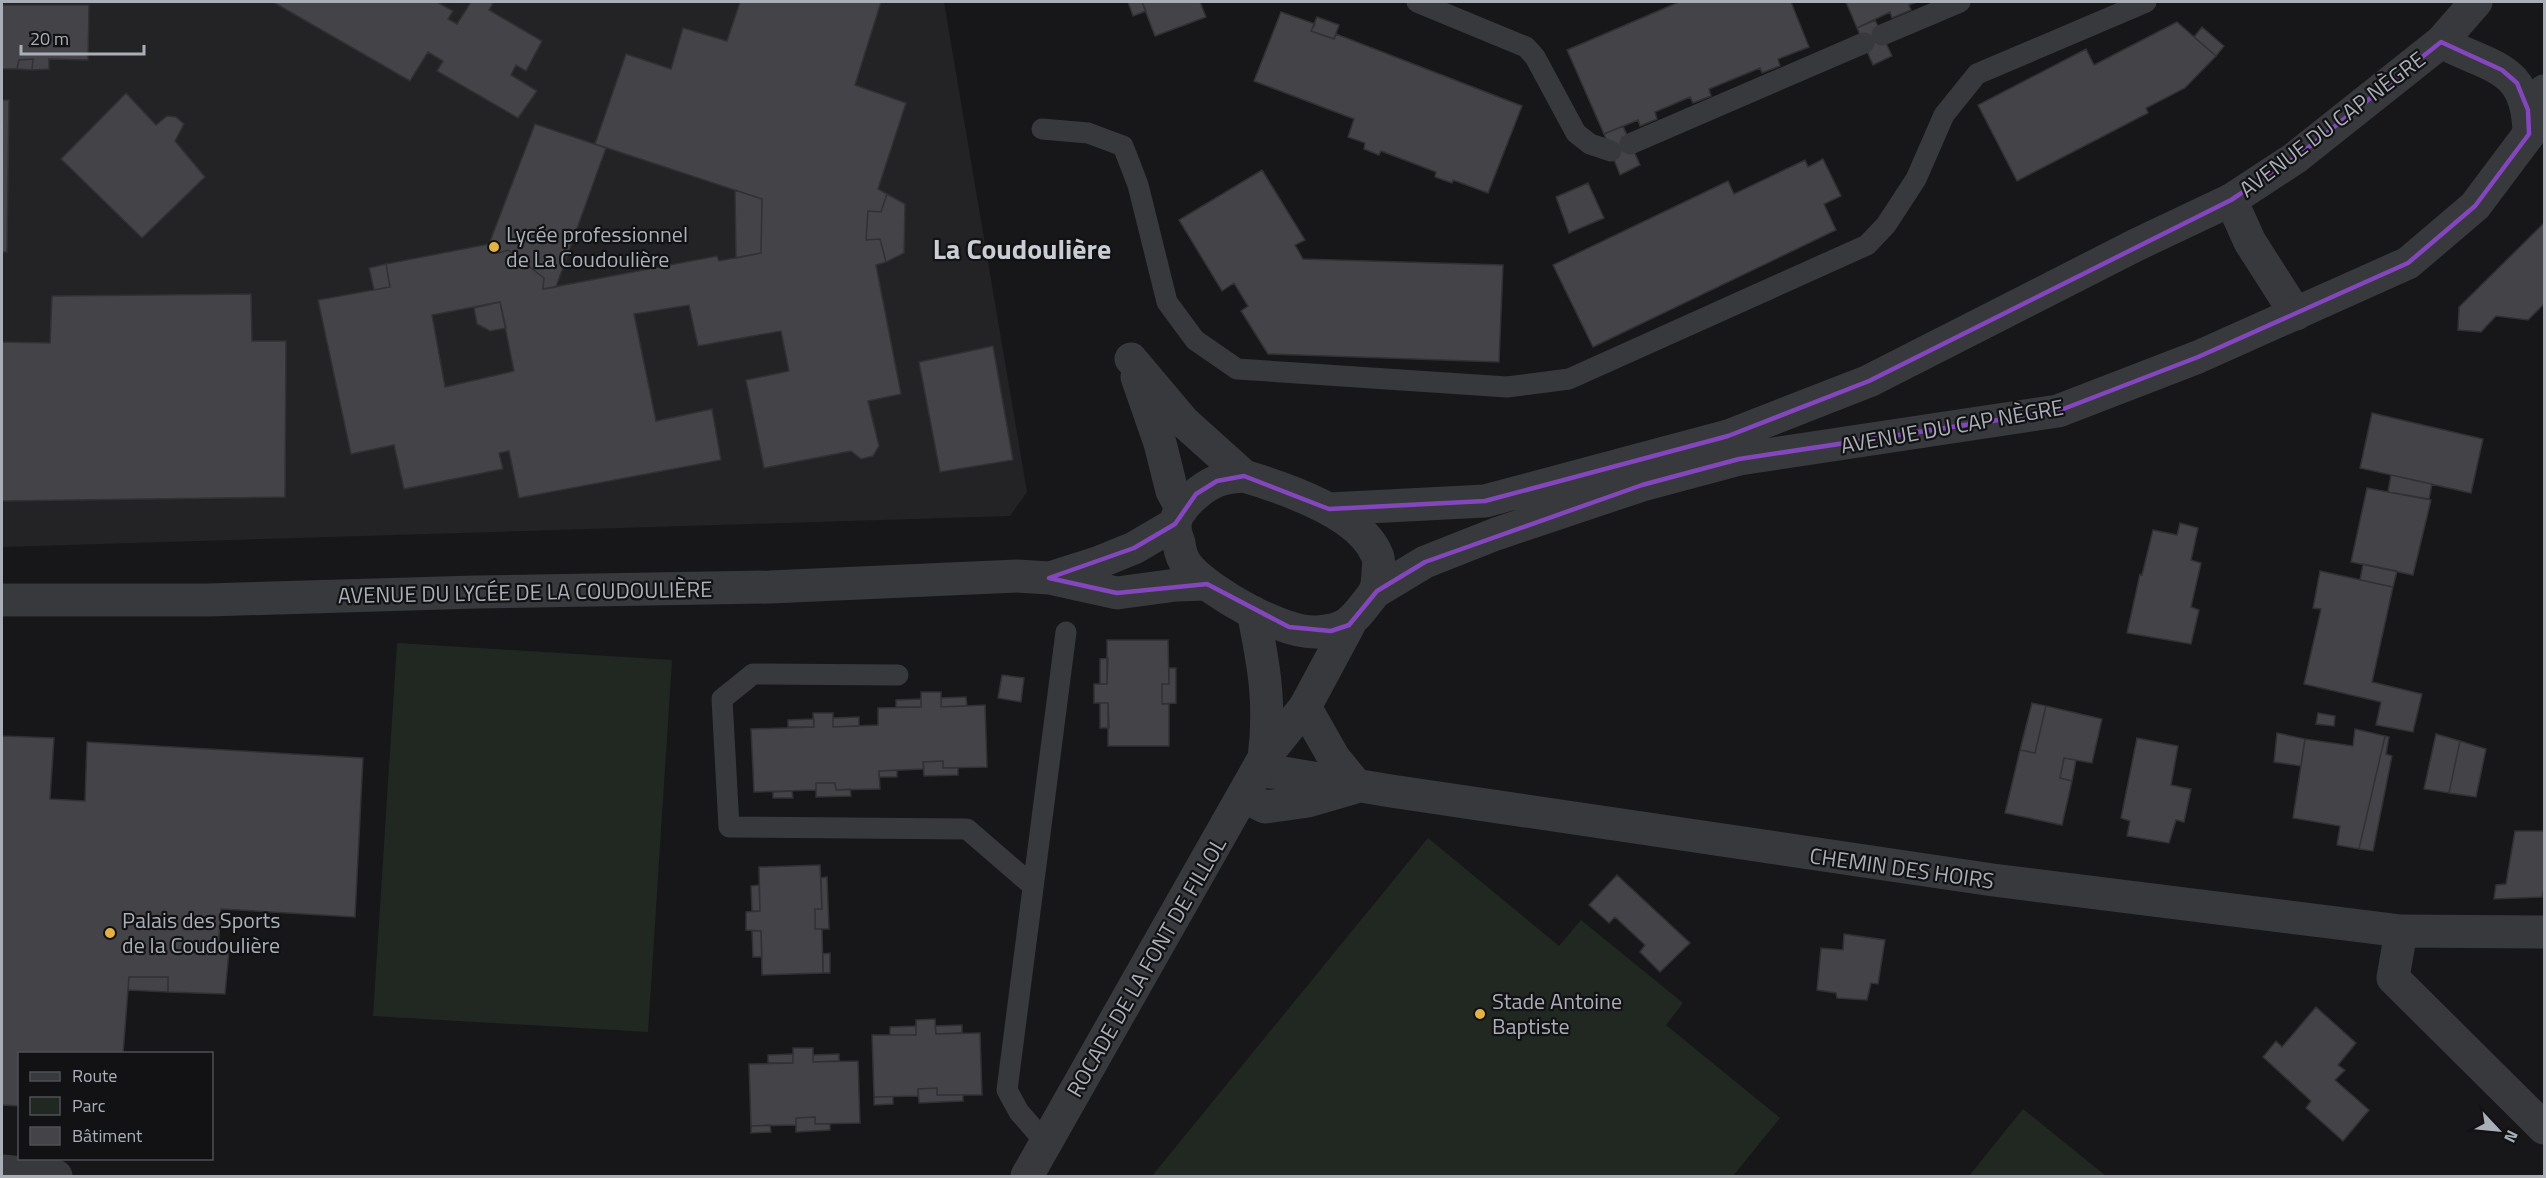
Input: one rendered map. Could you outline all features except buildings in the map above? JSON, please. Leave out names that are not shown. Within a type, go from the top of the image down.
[{"type":"street","name":"AVENUE DU CAP NÈGRE","points":[[1329,509],[1485,501],[1728,436],[1869,381],[2136,245],[2231,200],[2295,158],[2441,42],[2476,2]]},
{"type":"street","points":[[2441,42],[2502,70],[2517,83],[2528,110],[2529,134]]},
{"type":"street","name":"AVENUE DU CAP NÈGRE","points":[[1377,591],[1425,562],[1496,534],[1642,485],[1739,459],[2058,411],[2198,357],[2408,264],[2475,206],[2529,134],[2544,91]]},
{"type":"street","points":[[2231,200],[2250,242],[2296,314]]},
{"type":"street","points":[[1131,359],[1184,422],[1244,476],[1275,485],[1329,509],[1369,539],[1379,557],[1377,591],[1348,625],[1331,631],[1311,632],[1289,627],[1253,612],[1207,584],[1188,566],[1180,552],[1178,517],[1172,491],[1160,444],[1131,359]]},
{"type":"street","points":[[1178,517],[1196,494],[1217,481],[1244,476]]},
{"type":"street","name":"AVENUE DU LYCÉE DE LA COUDOULIÈRE","points":[[1049,578],[1097,563],[1134,548],[1178,517]]},
{"type":"street","name":"AVENUE DU LYCÉE DE LA COUDOULIÈRE","points":[[2,600],[208,600],[487,591],[760,588],[1017,576],[1049,578],[1118,593],[1176,585],[1207,584]]},
{"type":"street","name":"ROCADE DE LA FONT DE FILLOL","points":[[1253,612],[1263,657],[1269,722],[1255,775]]},
{"type":"street","name":"ROCADE DE LA FONT DE FILLOL","points":[[1027,1176],[1255,775],[1305,707],[1348,625]]},
{"type":"street","points":[[1305,707],[1334,758],[1357,786]]},
{"type":"street","name":"CHEMIN DES HOIRS","points":[[1255,775],[1284,773],[1898,868],[2401,931],[2544,932]]},
{"type":"street","points":[[2401,931],[2393,978],[2544,1128]]},
{"type":"street","points":[[2,1171],[56,1176]]},
{"type":"lane","points":[[1417,2],[1526,47],[1535,57],[1576,133],[1590,144],[1620,148],[1960,2]]},
{"type":"lane","points":[[1042,129],[1088,133],[1123,146],[1138,185],[1167,302],[1195,340],[1237,369],[1508,387],[1569,379],[1867,245],[1886,225],[1916,179],[1944,115],[1977,74],[2146,2]]},
{"type":"lane","points":[[1046,1143],[1019,1112],[1007,1090],[1066,632]]},
{"type":"lane","points":[[897,675],[753,674],[722,699],[729,827],[967,829],[1034,886]]},
{"type":"highlighted area","points":[[2441,42],[2502,70],[2517,83],[2528,110],[2529,134],[2475,206],[2408,263],[2198,357],[2058,411],[1739,459],[1642,485],[1425,562],[1377,591],[1349,625],[1331,631],[1289,627],[1207,584],[1117,593],[1049,578],[1134,548],[1175,524],[1196,494],[1217,481],[1244,476],[1329,509],[1485,501],[1728,436],[1869,381],[2231,200],[2295,158]]},
{"type":"shaded area","name":"Lycée professionnel de La Coudoulière","points":[[2,2],[944,2],[1027,492],[1010,516],[2,547]]},
{"type":"green space","points":[[397,643],[672,660],[648,1032],[373,1016]]},
{"type":"green space","name":"Stade Antoine Baptiste","points":[[1428,838],[1559,946],[1581,920],[1683,1003],[1666,1025],[1780,1118],[1733,1176],[1152,1176]]},
{"type":"green space","points":[[2023,1109],[2106,1176],[1969,1176]]},
{"type":"place","name":"Lycée professionnel de La Coudoulière","points":[[494,247]]},
{"type":"place","name":"Palais des Sports de la Coudoulière","points":[[110,933]]},
{"type":"place","name":"Stade Antoine Baptiste","points":[[1480,1014]]},
{"type":"district","name":"La Coudoulière","points":[[1022,248]]}]
